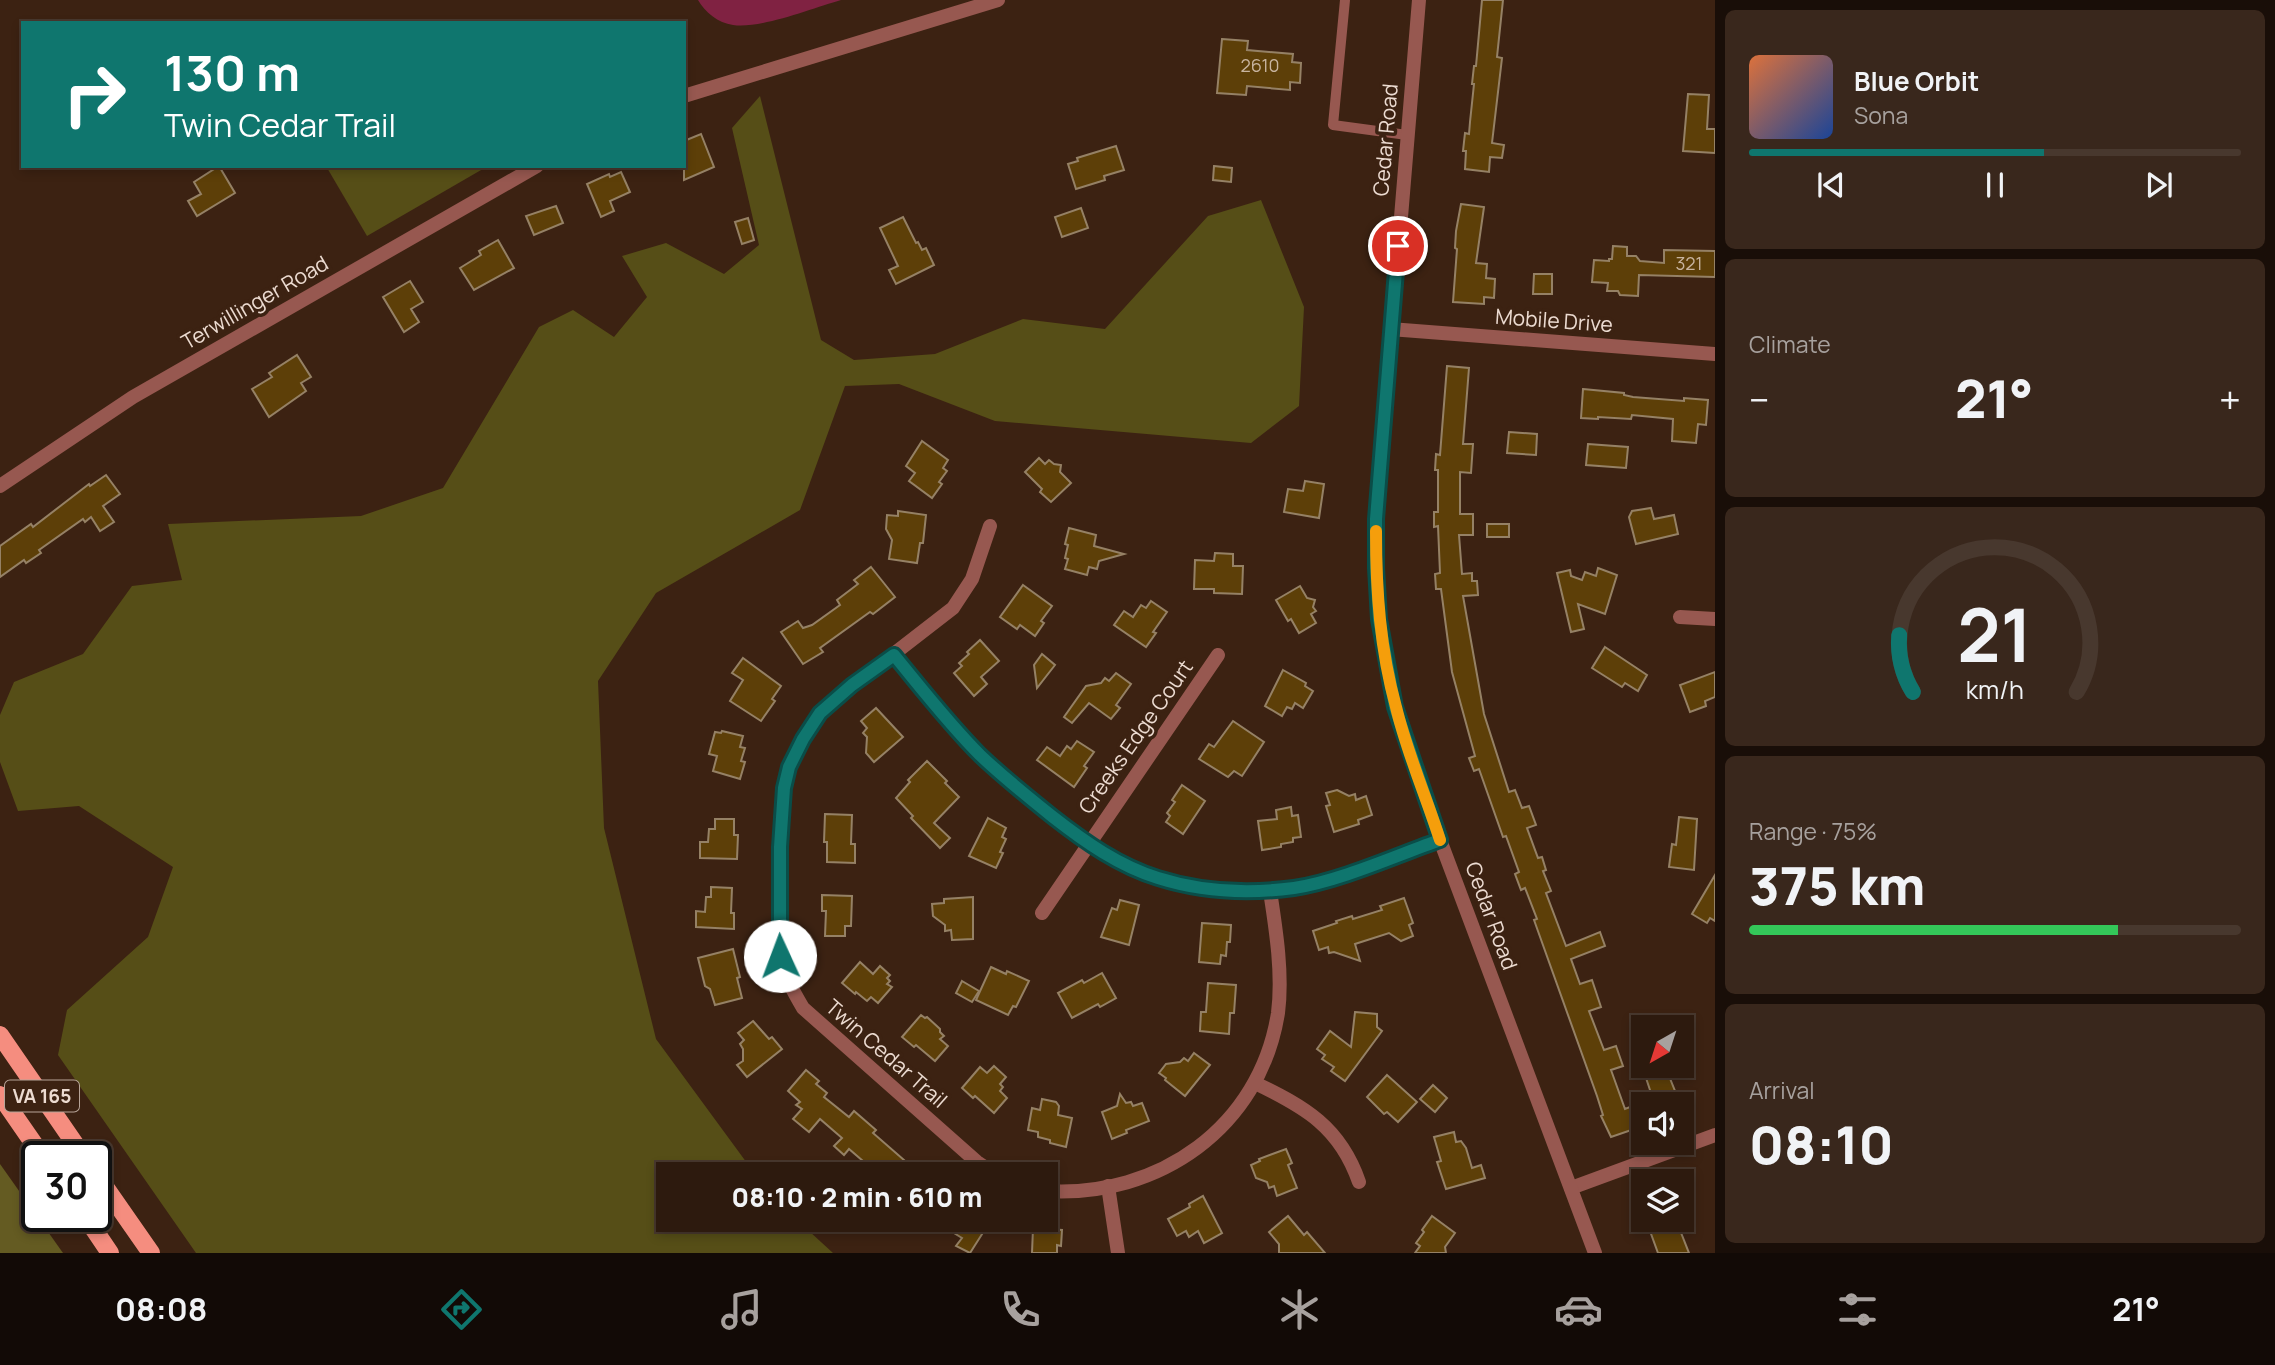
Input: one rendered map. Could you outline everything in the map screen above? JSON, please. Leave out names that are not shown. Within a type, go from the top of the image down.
[{"type":"main road","name":"VA 165","points":[[0,1035],[73,1141]]},
{"type":"main road","name":"VA 165","points":[[0,1095],[32,1141]]},
{"type":"main road","points":[[112,1197],[151,1253]]},
{"type":"main road","points":[[96,1232],[110,1253]]},
{"type":"street","points":[[686,95],[998,0]]},
{"type":"street","name":"Cedar Road","points":[[1419,0],[1376,519],[1379,619],[1395,707],[1440,840],[1595,1253]]},
{"type":"street","name":"Terwillinger Road","points":[[0,486],[133,397],[534,168]]},
{"type":"street","name":"Mobile Drive","points":[[1390,328],[1715,354]]},
{"type":"street","name":"Twin Cedar Trail","points":[[977,1162],[803,1009],[789,985],[780,956],[780,847],[784,788],[789,767],[820,713],[852,685],[944,615],[960,599],[972,579],[990,526]]},
{"type":"street","points":[[1680,617],[1715,619]]},
{"type":"street","points":[[894,655],[934,705],[980,755],[1035,803],[1088,843],[1133,869],[1158,878],[1196,888],[1226,892],[1270,891],[1326,880],[1440,840]]},
{"type":"street","name":"Creeks Edge Court","points":[[1042,913],[1218,655]]},
{"type":"street","points":[[1058,1190],[1108,1186],[1159,1171],[1208,1141],[1227,1123],[1255,1083],[1267,1057],[1278,1011],[1278,962],[1270,891]]},
{"type":"street","points":[[1255,1083],[1300,1107],[1323,1123],[1349,1155],[1359,1182]]},
{"type":"street","points":[[1572,1188],[1715,1135]]},
{"type":"street","points":[[1108,1186],[1118,1253]]},
{"type":"lane","points":[[1345,0],[1333,125],[1407,135]]},
{"type":"shaded area","points":[[698,0],[841,0],[772,21],[733,25],[708,13]]},
{"type":"shaded area","points":[[760,96],[821,340],[854,360],[935,354],[1023,319],[1105,329],[1208,216],[1261,200],[1304,307],[1299,406],[1251,443],[995,421],[899,384],[845,386],[800,510],[656,593],[598,681],[604,828],[656,1039],[746,1162],[656,1162],[656,1232],[810,1232],[833,1253],[196,1253],[58,1055],[67,1010],[148,937],[173,867],[79,806],[18,811],[0,762],[0,715],[14,682],[83,654],[132,586],[182,580],[168,524],[361,516],[443,488],[539,327],[573,310],[614,337],[647,297],[622,256],[666,243],[724,274],[759,245],[732,128]]},
{"type":"shaded area","points":[[327,168],[485,168],[367,236]]},
{"type":"shaded area","points":[[0,1164],[21,1194],[21,1232],[48,1232],[63,1253],[0,1253]]},
{"type":"building","points":[[1482,0],[1503,0],[1497,57],[1502,58],[1492,143],[1504,145],[1502,158],[1490,157],[1489,172],[1465,169],[1466,151],[1463,151],[1465,133],[1469,134]]},
{"type":"building","points":[[1222,39],[1248,41],[1247,50],[1293,54],[1292,62],[1301,63],[1300,83],[1290,82],[1290,90],[1247,86],[1246,95],[1217,93]]},
{"type":"building","points":[[1688,94],[1709,95],[1707,129],[1715,129],[1715,153],[1683,151]]},
{"type":"building","points":[[701,134],[714,167],[684,180],[686,168],[686,140]]},
{"type":"building","points":[[1116,146],[1124,170],[1104,176],[1105,180],[1076,189],[1068,164],[1078,161],[1077,158]]},
{"type":"building","points":[[1214,166],[1232,168],[1231,182],[1213,180]]},
{"type":"building","points":[[220,168],[235,193],[197,216],[188,201],[201,194],[194,182]]},
{"type":"building","points":[[621,172],[630,192],[610,201],[614,211],[601,217],[587,184],[609,174],[610,177]]},
{"type":"building","points":[[1461,204],[1484,207],[1476,263],[1487,264],[1486,278],[1495,279],[1494,298],[1484,297],[1484,304],[1453,302],[1456,231]]},
{"type":"building","points":[[556,206],[563,223],[534,235],[526,216]]},
{"type":"building","points":[[1081,208],[1088,228],[1062,237],[1055,217]]},
{"type":"building","points":[[903,217],[916,243],[918,242],[922,250],[926,248],[934,265],[896,284],[889,270],[898,266],[880,228]]},
{"type":"building","points":[[748,218],[754,240],[742,244],[735,222]]},
{"type":"building","points":[[498,240],[514,268],[474,290],[460,268],[481,255],[479,251]]},
{"type":"building","points":[[1613,246],[1627,247],[1627,256],[1636,256],[1640,261],[1664,263],[1664,250],[1715,251],[1715,277],[1639,275],[1638,296],[1620,295],[1618,291],[1607,291],[1608,283],[1592,282],[1594,260],[1612,259]]},
{"type":"building","points":[[1534,274],[1552,274],[1552,294],[1533,294]]},
{"type":"building","points":[[410,281],[423,302],[411,309],[419,322],[404,332],[383,297]]},
{"type":"building","points":[[297,355],[311,377],[301,383],[306,391],[269,417],[252,389],[272,377],[269,373]]},
{"type":"building","points":[[1447,366],[1469,368],[1463,444],[1473,444],[1471,473],[1460,472],[1460,514],[1473,514],[1473,535],[1459,535],[1462,574],[1472,573],[1472,581],[1477,581],[1478,595],[1463,596],[1484,714],[1509,792],[1515,790],[1522,808],[1529,806],[1536,825],[1527,828],[1538,858],[1542,857],[1546,870],[1543,871],[1551,891],[1546,893],[1566,946],[1600,932],[1605,946],[1571,959],[1580,984],[1592,980],[1601,1007],[1589,1011],[1604,1050],[1616,1046],[1623,1066],[1611,1070],[1625,1109],[1631,1107],[1631,1130],[1611,1137],[1601,1116],[1603,1115],[1597,1096],[1534,920],[1537,919],[1525,888],[1521,890],[1515,874],[1519,872],[1506,836],[1503,837],[1479,769],[1474,771],[1469,758],[1475,756],[1452,672],[1441,589],[1436,589],[1435,574],[1440,573],[1438,526],[1434,527],[1434,512],[1438,512],[1438,470],[1435,470],[1436,454],[1440,455]]},
{"type":"building","points":[[1583,389],[1624,393],[1633,397],[1708,400],[1706,425],[1698,424],[1696,443],[1672,441],[1673,419],[1632,415],[1631,419],[1581,418]]},
{"type":"building","points":[[1509,432],[1537,434],[1536,455],[1507,453]]},
{"type":"building","points":[[922,441],[948,460],[943,468],[947,471],[939,482],[942,484],[932,498],[909,481],[915,473],[906,466]]},
{"type":"building","points":[[1588,444],[1628,447],[1626,468],[1586,465]]},
{"type":"building","points":[[1039,458],[1045,464],[1049,460],[1061,465],[1060,472],[1071,483],[1051,502],[1025,472]]},
{"type":"building","points":[[106,475],[120,494],[103,506],[114,522],[100,531],[91,517],[85,522],[83,519],[39,550],[41,553],[26,563],[24,560],[0,577],[0,546],[31,524],[33,527],[89,484],[90,486]]},
{"type":"building","points":[[1305,481],[1324,484],[1319,518],[1284,512],[1288,489],[1303,491]]},
{"type":"building","points":[[1651,508],[1654,519],[1674,515],[1678,534],[1636,544],[1629,517],[1632,511]]},
{"type":"building","points":[[898,511],[926,515],[923,543],[920,543],[917,563],[889,559],[892,540],[886,529],[887,515],[898,516]]},
{"type":"building","points":[[1487,524],[1509,524],[1509,537],[1487,537]]},
{"type":"building","points":[[1069,528],[1096,535],[1094,546],[1124,554],[1099,561],[1097,569],[1089,567],[1087,575],[1065,569],[1068,545],[1065,544]]},
{"type":"building","points":[[1215,553],[1233,554],[1233,566],[1243,566],[1242,594],[1194,589],[1195,560],[1214,561]]},
{"type":"building","points":[[871,567],[895,597],[820,648],[823,652],[803,664],[781,632],[798,621],[803,628],[812,625],[840,605],[837,600],[858,584],[854,580]]},
{"type":"building","points":[[1598,568],[1617,575],[1605,614],[1578,604],[1584,629],[1571,632],[1557,573],[1570,570],[1571,576],[1582,580],[1585,572],[1596,576]]},
{"type":"building","points":[[1023,585],[1052,606],[1041,621],[1044,623],[1035,636],[1020,625],[1017,629],[1000,617]]},
{"type":"building","points":[[1300,586],[1307,598],[1315,600],[1313,607],[1316,611],[1311,614],[1316,623],[1299,633],[1291,619],[1288,621],[1276,600]]},
{"type":"building","points":[[1151,601],[1167,612],[1146,647],[1114,625],[1124,611],[1133,617],[1141,605],[1146,608]]},
{"type":"building","points":[[980,640],[999,661],[981,677],[987,684],[974,696],[954,673],[962,666],[959,663],[969,654],[967,652]]},
{"type":"building","points":[[1605,647],[1647,675],[1638,691],[1625,683],[1622,687],[1592,668]]},
{"type":"building","points":[[1042,654],[1055,665],[1037,688],[1034,665]]},
{"type":"building","points":[[743,658],[781,686],[772,699],[775,701],[761,721],[730,701],[743,680],[732,673]]},
{"type":"building","points":[[1283,670],[1306,683],[1305,686],[1313,691],[1303,708],[1295,703],[1292,709],[1287,707],[1282,716],[1265,706]]},
{"type":"building","points":[[1715,672],[1715,697],[1705,701],[1706,706],[1690,712],[1680,685]]},
{"type":"building","points":[[1116,673],[1131,684],[1116,705],[1120,708],[1111,719],[1089,703],[1072,723],[1064,717],[1086,686],[1101,683],[1105,678],[1109,681]]},
{"type":"building","points":[[876,708],[903,737],[874,762],[866,753],[867,737],[863,733],[867,728],[861,721]]},
{"type":"building","points":[[1233,721],[1264,742],[1242,776],[1234,771],[1228,777],[1199,759],[1209,744],[1214,747]]},
{"type":"building","points":[[715,732],[743,736],[740,747],[745,748],[741,761],[745,762],[740,779],[713,771],[717,756],[709,754]]},
{"type":"building","points":[[1077,741],[1094,752],[1074,787],[1037,760],[1047,747],[1060,756],[1067,746],[1071,749]]},
{"type":"building","points":[[927,761],[959,797],[934,823],[950,838],[940,848],[896,798],[910,782],[908,780]]},
{"type":"building","points":[[1182,785],[1205,801],[1183,834],[1166,822],[1170,816],[1167,813],[1175,802],[1172,800]]},
{"type":"building","points":[[1337,790],[1349,796],[1355,794],[1356,800],[1366,796],[1372,815],[1358,820],[1359,824],[1334,832],[1326,806],[1330,805],[1326,793]]},
{"type":"building","points":[[1291,807],[1292,816],[1298,815],[1301,837],[1281,844],[1281,847],[1262,850],[1258,821],[1277,819],[1276,810]]},
{"type":"building","points":[[825,814],[852,815],[851,844],[855,844],[855,863],[827,862],[827,842],[824,842]]},
{"type":"building","points":[[1679,817],[1697,819],[1694,870],[1669,867],[1672,844],[1676,845]]},
{"type":"building","points":[[988,818],[1006,828],[1002,837],[1006,839],[1000,852],[1003,853],[996,868],[969,856]]},
{"type":"building","points":[[715,819],[734,819],[734,835],[738,835],[737,859],[700,858],[700,842],[708,842],[709,829],[715,829]]},
{"type":"building","points":[[1715,875],[1715,921],[1710,918],[1707,923],[1692,914]]},
{"type":"building","points":[[711,887],[732,888],[731,913],[734,913],[734,929],[696,927],[696,911],[705,912],[706,897],[711,897]]},
{"type":"building","points":[[822,895],[852,896],[851,926],[845,926],[845,936],[825,936],[826,911],[822,911]]},
{"type":"building","points":[[973,897],[973,939],[952,940],[951,930],[945,931],[945,925],[933,916],[932,904],[944,903],[944,899]]},
{"type":"building","points":[[1404,898],[1413,923],[1409,925],[1413,936],[1401,941],[1389,933],[1355,944],[1360,961],[1334,952],[1329,953],[1328,947],[1319,950],[1313,931],[1352,916],[1353,919],[1382,910],[1380,906]]},
{"type":"building","points":[[1120,900],[1139,905],[1129,945],[1101,937],[1112,908],[1117,910]]},
{"type":"building","points":[[1202,923],[1231,925],[1230,942],[1227,942],[1226,956],[1221,955],[1220,964],[1199,962]]},
{"type":"building","points":[[733,949],[742,998],[715,1005],[710,989],[705,986],[698,958]]},
{"type":"building","points":[[860,962],[873,974],[880,966],[890,975],[887,984],[892,987],[878,1003],[871,997],[867,1001],[842,983]]},
{"type":"building","points":[[991,967],[1029,981],[1016,1007],[1013,1006],[1008,1015],[976,1000]]},
{"type":"building","points":[[1102,973],[1116,998],[1072,1018],[1058,993]]},
{"type":"building","points":[[962,981],[979,991],[972,1002],[956,993]]},
{"type":"building","points":[[1208,983],[1236,985],[1229,1034],[1200,1031],[1201,1012],[1206,1012]]},
{"type":"building","points":[[1355,1012],[1377,1014],[1377,1027],[1382,1031],[1345,1081],[1331,1071],[1334,1067],[1322,1059],[1325,1055],[1317,1049],[1330,1031],[1351,1047]]},
{"type":"building","points":[[921,1015],[940,1029],[944,1036],[940,1039],[948,1046],[935,1061],[902,1037]]},
{"type":"building","points":[[753,1021],[782,1049],[747,1077],[737,1065],[743,1061],[740,1044],[744,1040],[738,1033]]},
{"type":"building","points":[[1194,1053],[1210,1065],[1185,1096],[1159,1073],[1166,1064],[1180,1062],[1184,1058],[1188,1061]]},
{"type":"building","points":[[994,1066],[1006,1077],[1000,1084],[1003,1087],[1000,1091],[1007,1098],[994,1113],[962,1088],[980,1067],[987,1073]]},
{"type":"building","points":[[806,1070],[819,1081],[816,1084],[827,1093],[824,1097],[849,1117],[854,1111],[876,1130],[873,1133],[906,1162],[864,1162],[849,1149],[844,1155],[834,1146],[842,1138],[820,1119],[809,1132],[793,1119],[802,1109],[796,1105],[800,1102],[788,1091]]},
{"type":"building","points":[[1387,1075],[1417,1102],[1398,1122],[1387,1112],[1384,1114],[1367,1097]]},
{"type":"building","points":[[1646,1078],[1670,1078],[1675,1091],[1672,1092],[1651,1092]]},
{"type":"building","points":[[1433,1085],[1447,1098],[1435,1112],[1420,1099]]},
{"type":"building","points":[[1120,1094],[1126,1103],[1131,1102],[1133,1106],[1142,1103],[1149,1121],[1112,1139],[1102,1112],[1117,1106]]},
{"type":"building","points":[[1042,1099],[1056,1102],[1059,1106],[1058,1115],[1072,1118],[1066,1147],[1050,1143],[1050,1140],[1038,1137],[1038,1132],[1028,1130],[1032,1108],[1040,1110]]},
{"type":"building","points":[[1454,1132],[1456,1142],[1461,1141],[1466,1148],[1472,1168],[1481,1165],[1485,1178],[1446,1189],[1437,1162],[1441,1161],[1434,1137]]},
{"type":"building","points":[[1286,1149],[1292,1163],[1288,1165],[1297,1188],[1277,1196],[1274,1186],[1269,1188],[1267,1182],[1256,1178],[1251,1165],[1260,1161],[1259,1159]]},
{"type":"building","points":[[1203,1196],[1222,1233],[1204,1243],[1198,1231],[1189,1237],[1186,1231],[1177,1236],[1168,1219]]},
{"type":"building","points":[[1288,1216],[1304,1235],[1307,1232],[1325,1253],[1279,1253],[1279,1244],[1269,1232]]},
{"type":"building","points":[[1432,1216],[1455,1233],[1445,1247],[1446,1253],[1415,1253],[1420,1246],[1416,1243]]},
{"type":"building","points":[[1062,1230],[1061,1246],[1057,1245],[1057,1253],[1032,1253],[1033,1232]]},
{"type":"building","points":[[952,1232],[983,1232],[970,1253],[956,1246],[962,1238]]},
{"type":"building","points":[[1650,1232],[1681,1232],[1689,1253],[1658,1253]]},
{"type":"slow traffic","points":[[1376,531],[1379,619],[1395,707],[1440,840]]},
{"type":"route","points":[[780,956],[780,847],[784,788],[789,767],[820,713],[852,685],[894,655],[934,705],[1004,777],[1067,828],[1101,851],[1133,869],[1158,878],[1196,888],[1226,892],[1270,891],[1326,880],[1440,840],[1395,707],[1379,619],[1376,519],[1398,246]]}]
